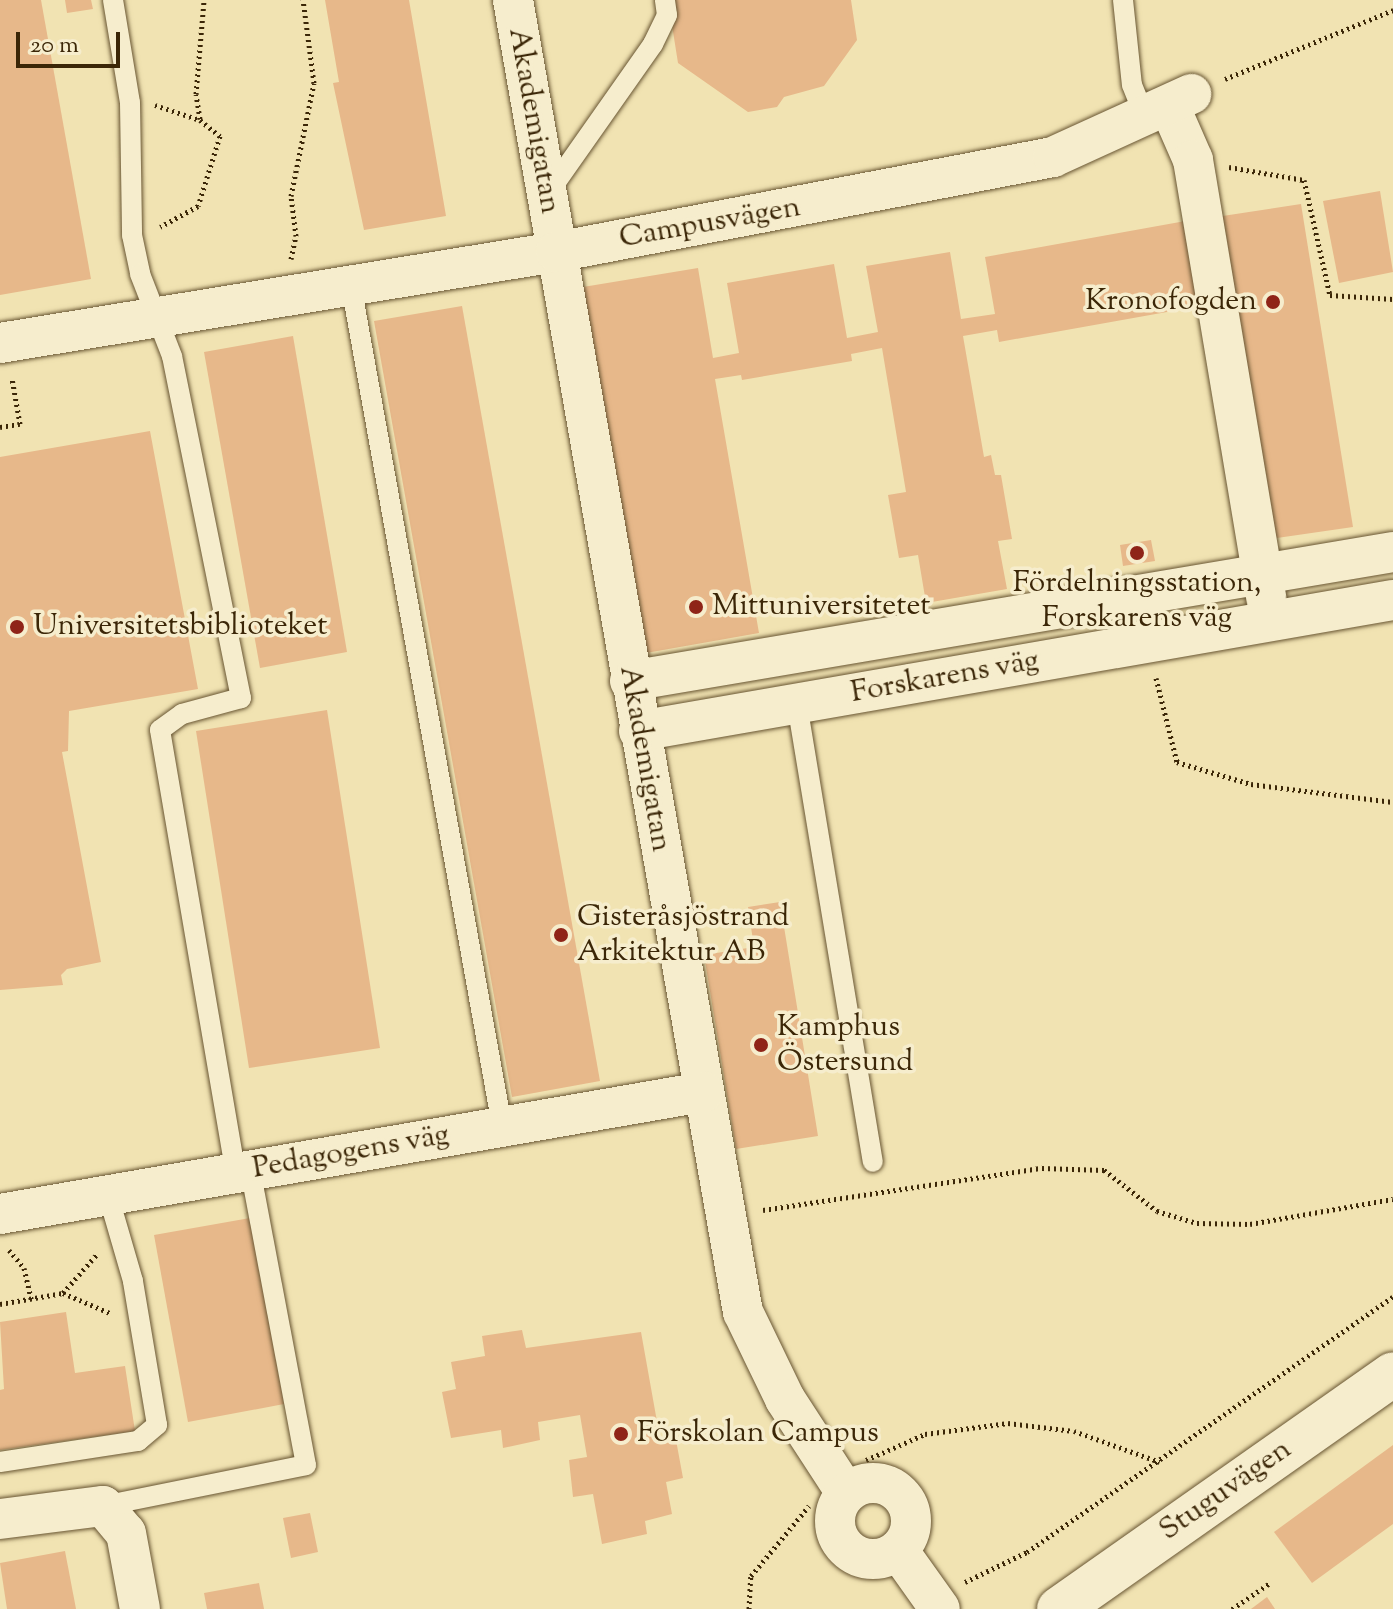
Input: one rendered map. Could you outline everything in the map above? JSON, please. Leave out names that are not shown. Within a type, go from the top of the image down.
[{"type":"main road","name":"Stuguvägen","points":[[1059,1609],[1393,1374]]},
{"type":"street","name":"Akademigatan","points":[[513,0],[743,1312],[785,1399],[840,1485]]},
{"type":"street","name":"Campusvägen","points":[[3,343],[556,252],[1053,157],[1168,106]]},
{"type":"street","points":[[1168,106],[1193,160],[1270,621]]},
{"type":"street","name":"Forskarens väg","points":[[630,681],[1393,552]]},
{"type":"street","name":"Forskarens väg","points":[[639,731],[1393,600]]},
{"type":"street","points":[[837,646],[845,696]]},
{"type":"street","name":"Pedagogens väg","points":[[0,1214],[114,1212],[243,1172],[703,1092]]},
{"type":"street","points":[[868,1482],[892,1487],[901,1494],[911,1516],[898,1550],[874,1559],[849,1551],[835,1529],[840,1485],[868,1482]]},
{"type":"street","points":[[0,1519],[103,1506],[126,1533],[140,1609]]},
{"type":"street","points":[[898,1550],[937,1604]]},
{"type":"lane","points":[[103,1506],[306,1465],[243,1172],[160,730],[182,714],[241,698],[172,356],[156,316],[132,235],[130,103],[113,0]]},
{"type":"lane","points":[[546,196],[653,44],[667,15],[665,0]]},
{"type":"lane","points":[[1123,0],[1132,85],[1168,106]]},
{"type":"lane","points":[[351,285],[502,1126]]},
{"type":"lane","points":[[797,704],[873,1162]]},
{"type":"lane","points":[[0,1462],[138,1441],[157,1425],[140,1325],[114,1212]]},
{"type":"path","points":[[200,120],[196,94],[204,0]]},
{"type":"path","points":[[290,295],[288,271],[296,236],[291,196],[314,83],[303,0]]},
{"type":"path","points":[[1168,106],[1393,10]]},
{"type":"path","points":[[130,103],[162,105],[200,120],[220,136],[198,206],[169,224],[132,235]]},
{"type":"path","points":[[1193,160],[1304,180],[1330,295],[1393,299]]},
{"type":"path","points":[[0,427],[20,424],[3,343]]},
{"type":"path","points":[[1147,643],[1177,762],[1251,784],[1393,802]]},
{"type":"path","points":[[725,1219],[1042,1168],[1104,1170],[1157,1211],[1197,1223],[1250,1224],[1393,1199]]},
{"type":"path","points":[[63,1293],[114,1212]]},
{"type":"path","points":[[0,1241],[24,1268],[31,1299]]},
{"type":"path","points":[[0,1304],[63,1293],[140,1325]]},
{"type":"path","points":[[937,1604],[1027,1552],[1161,1462],[1393,1297]]},
{"type":"path","points":[[749,1609],[751,1576],[840,1485],[925,1434],[1008,1423],[1074,1431],[1161,1462]]},
{"type":"path","points":[[1232,1609],[1270,1583]]},
{"type":"building","points":[[0,0],[41,0],[91,279],[0,295]]},
{"type":"building","points":[[65,0],[91,0],[93,9],[67,13]]},
{"type":"building","points":[[325,0],[409,0],[446,216],[364,230],[333,83],[339,82]]},
{"type":"building","points":[[668,0],[851,0],[857,40],[824,86],[784,97],[777,107],[748,112],[678,63]]},
{"type":"building","points":[[1380,191],[1393,272],[1339,283],[1323,201]]},
{"type":"building","name":"Kronofogden","points":[[1301,204],[1353,527],[1270,539],[1216,217]]},
{"type":"building","points":[[1191,220],[1206,305],[999,342],[997,330],[963,336],[984,457],[991,455],[995,475],[1001,475],[1012,539],[998,541],[1007,589],[926,603],[918,555],[899,558],[888,495],[906,492],[882,348],[851,354],[852,361],[742,380],[741,375],[715,379],[759,633],[646,653],[583,287],[698,268],[713,358],[739,353],[727,283],[834,264],[847,338],[878,332],[866,266],[950,252],[961,319],[995,314],[985,257]]},
{"type":"building","points":[[462,306],[600,1081],[512,1097],[374,321]]},
{"type":"building","points":[[293,336],[347,652],[260,668],[204,352]]},
{"type":"building","points":[[150,431],[198,689],[69,711],[68,751],[62,752],[101,962],[67,969],[61,975],[63,985],[0,990],[0,457]]},
{"type":"building","name":"Fördelningsstation, Forskarens väg","points":[[1151,540],[1155,561],[1123,566],[1120,545]]},
{"type":"building","points":[[327,710],[380,1048],[249,1068],[196,731]]},
{"type":"building","name":"Kamphus Östersund","points":[[780,902],[818,1136],[736,1149],[704,955],[754,947],[748,907]]},
{"type":"building","points":[[250,1218],[284,1404],[188,1422],[154,1235]]},
{"type":"building","points":[[66,1312],[75,1373],[125,1366],[135,1431],[0,1450],[0,1390],[4,1389],[0,1322]]},
{"type":"building","name":"Förskolan Campus","points":[[522,1330],[526,1348],[641,1332],[661,1444],[676,1440],[683,1478],[666,1482],[672,1514],[645,1521],[647,1534],[602,1544],[593,1494],[573,1497],[569,1460],[587,1457],[580,1415],[538,1422],[540,1440],[503,1448],[501,1430],[451,1438],[442,1392],[456,1389],[451,1362],[485,1356],[482,1336]]},
{"type":"building","points":[[1393,1445],[1393,1524],[1312,1583],[1274,1532]]},
{"type":"building","points":[[310,1513],[318,1552],[291,1558],[283,1518]]},
{"type":"building","points":[[65,1551],[76,1609],[7,1609],[0,1563]]},
{"type":"building","points":[[259,1583],[264,1609],[207,1609],[204,1593]]},
{"type":"building","points":[[1267,1597],[1275,1609],[1251,1609]]},
{"type":"place","name":"Kronofogden","points":[[1273,302]]},
{"type":"place","name":"Fördelningsstation, Forskarens väg","points":[[1137,553]]},
{"type":"place","name":"Mittuniversitetet","points":[[696,607]]},
{"type":"place","name":"Universitetsbiblioteket","points":[[17,627]]},
{"type":"place","name":"Gisteråsjöstrand Arkitektur AB","points":[[561,935]]},
{"type":"place","name":"Kamphus Östersund","points":[[761,1045]]},
{"type":"place","name":"Förskolan Campus","points":[[621,1434]]}]
